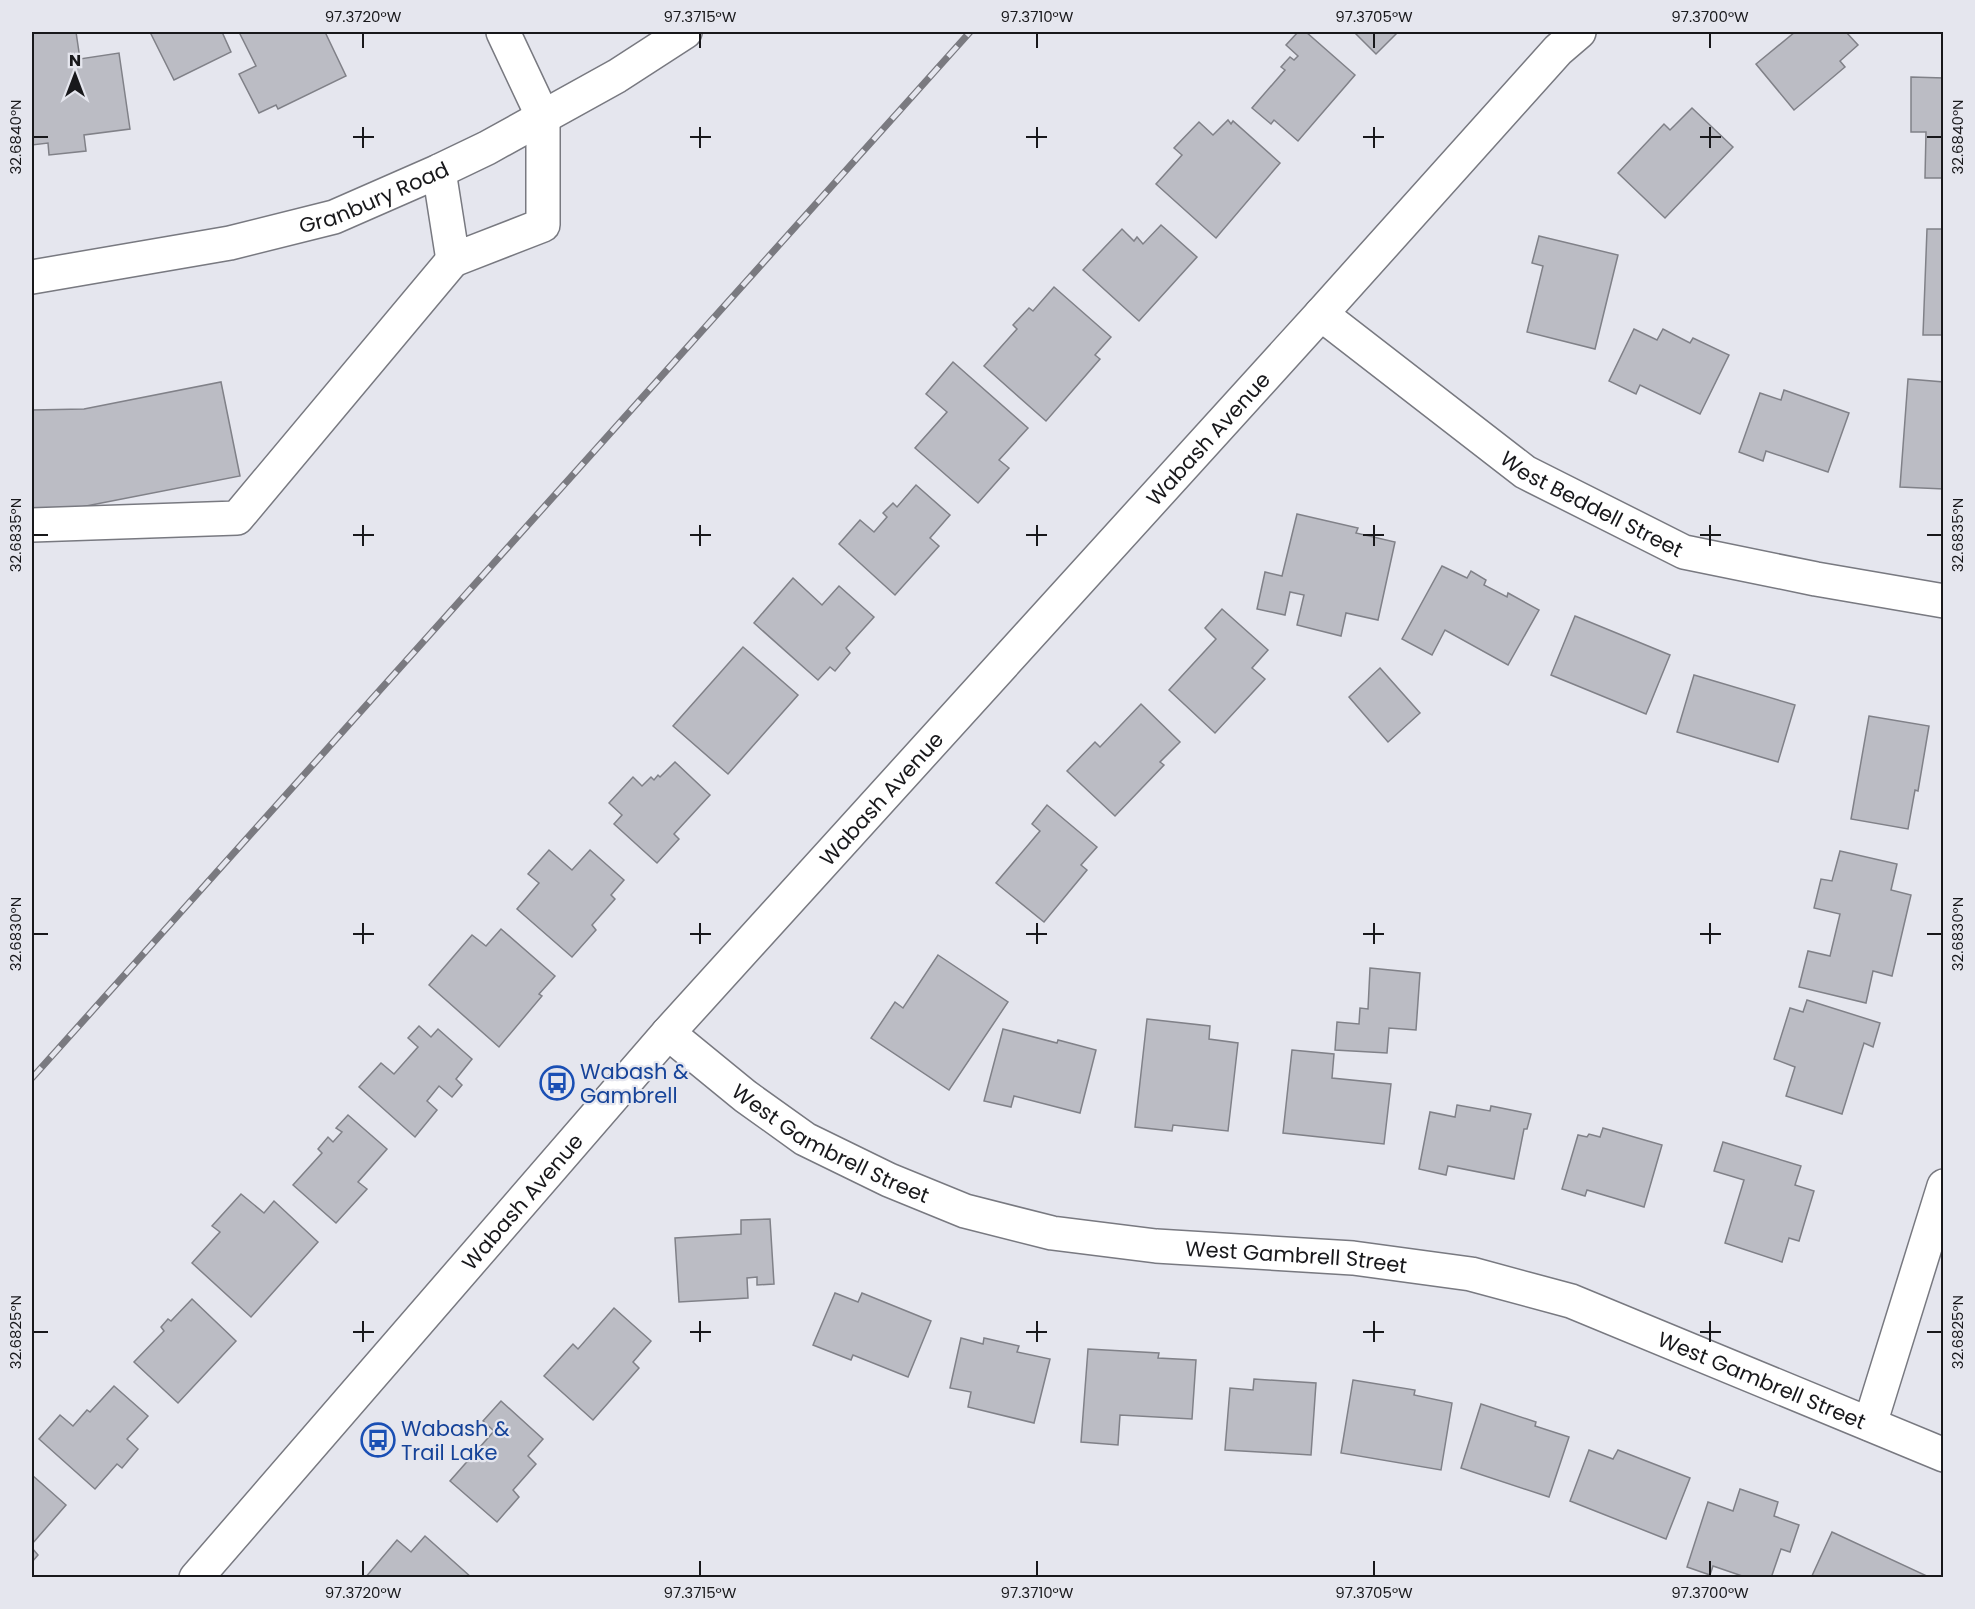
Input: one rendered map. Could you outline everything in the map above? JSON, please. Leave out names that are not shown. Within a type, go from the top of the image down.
[{"type":"street","points":[[32,525],[237,518],[453,260],[543,225],[543,117],[503,32]]},
{"type":"street","name":"Granbury Road","points":[[32,277],[230,243],[334,217],[487,148],[617,76],[685,32]]},
{"type":"street","name":"Wabash Avenue","points":[[196,1578],[668,1033],[1558,50],[1579,32]]},
{"type":"street","points":[[439,171],[453,260]]},
{"type":"street","name":"West Beddell Street","points":[[1321,314],[1525,472],[1684,552],[1816,579],[1944,601]]},
{"type":"street","name":"West Gambrell Street","points":[[668,1033],[745,1096],[805,1139],[889,1180],[966,1211],[1064,1234],[1156,1246],[1353,1258],[1471,1274],[1571,1301],[1944,1455]]},
{"type":"street","points":[[1870,1424],[1944,1186]]},
{"type":"building","points":[[32,32],[76,32],[80,59],[119,53],[130,129],[84,135],[86,151],[49,155],[48,143],[32,145]]},
{"type":"building","points":[[150,32],[222,32],[231,52],[174,80]]},
{"type":"building","points":[[239,32],[325,32],[346,76],[278,109],[276,105],[259,113],[239,74],[256,66]]},
{"type":"building","points":[[1298,32],[1306,32],[1355,75],[1298,141],[1274,120],[1271,124],[1252,108],[1285,70],[1281,67],[1290,57],[1294,60],[1298,56],[1286,45]]},
{"type":"building","points":[[1354,32],[1398,32],[1376,54]]},
{"type":"building","points":[[1795,32],[1846,32],[1858,45],[1840,61],[1845,67],[1794,110],[1756,64]]},
{"type":"building","points":[[1911,77],[1944,78],[1944,178],[1925,178],[1926,132],[1911,132]]},
{"type":"building","points":[[1692,108],[1733,147],[1665,218],[1618,173],[1664,124],[1670,130]]},
{"type":"building","points":[[1228,120],[1231,124],[1233,121],[1280,163],[1216,238],[1156,184],[1182,155],[1174,148],[1199,122],[1213,135]]},
{"type":"building","points":[[1161,225],[1197,257],[1139,321],[1083,270],[1122,229],[1134,241],[1137,237],[1143,244]]},
{"type":"building","points":[[1927,229],[1944,229],[1944,335],[1923,335]]},
{"type":"building","points":[[1539,236],[1618,255],[1595,349],[1527,332],[1543,266],[1532,263]]},
{"type":"building","points":[[1054,287],[1111,337],[1095,355],[1100,359],[1046,421],[984,366],[1017,329],[1013,325],[1029,308],[1033,311]]},
{"type":"building","points":[[1634,329],[1657,340],[1663,329],[1690,343],[1693,338],[1729,355],[1700,414],[1640,385],[1636,394],[1609,381]]},
{"type":"building","points":[[953,362],[1028,428],[999,460],[1009,468],[978,503],[915,448],[947,412],[926,394]]},
{"type":"building","points":[[1908,379],[1944,382],[1944,489],[1900,487]]},
{"type":"building","points":[[221,382],[240,476],[81,507],[32,509],[32,410],[84,409]]},
{"type":"building","points":[[1784,390],[1849,413],[1828,472],[1766,451],[1763,461],[1739,452],[1760,393],[1781,400]]},
{"type":"building","points":[[916,485],[950,515],[930,538],[939,546],[895,595],[839,544],[860,520],[874,532],[887,517],[883,513],[893,503],[897,507]]},
{"type":"building","points":[[1297,514],[1358,528],[1356,533],[1395,542],[1378,620],[1346,613],[1341,636],[1297,625],[1304,595],[1290,592],[1285,615],[1257,609],[1265,572],[1282,576]]},
{"type":"building","points":[[1442,566],[1467,578],[1471,571],[1486,580],[1484,585],[1507,597],[1508,593],[1539,610],[1508,665],[1445,630],[1432,655],[1402,639]]},
{"type":"building","points":[[793,578],[822,605],[839,586],[874,617],[846,648],[850,653],[835,671],[830,667],[818,680],[754,623]]},
{"type":"building","points":[[1222,609],[1268,650],[1252,668],[1265,679],[1215,733],[1169,690],[1216,639],[1205,628]]},
{"type":"building","points":[[1575,616],[1670,655],[1646,714],[1551,675]]},
{"type":"building","points":[[743,647],[798,695],[728,774],[673,726]]},
{"type":"building","points":[[1380,668],[1420,713],[1388,742],[1349,697]]},
{"type":"building","points":[[1694,675],[1795,705],[1778,762],[1677,732]]},
{"type":"building","points":[[1141,704],[1180,742],[1160,762],[1164,765],[1115,816],[1067,771],[1095,742],[1100,747]]},
{"type":"building","points":[[1869,716],[1929,726],[1918,791],[1915,790],[1908,829],[1851,819]]},
{"type":"building","points":[[675,762],[710,795],[674,834],[679,839],[657,863],[614,824],[622,815],[609,803],[633,777],[642,786],[651,777],[654,780],[658,775],[660,777]]},
{"type":"building","points":[[1047,805],[1097,847],[1081,865],[1087,870],[1044,922],[996,883],[1040,831],[1032,824]]},
{"type":"building","points":[[549,850],[572,870],[590,850],[624,880],[611,895],[615,899],[592,925],[596,930],[572,957],[517,909],[539,883],[528,874]]},
{"type":"building","points":[[1840,851],[1897,864],[1891,890],[1911,895],[1892,976],[1873,971],[1866,1003],[1799,987],[1808,951],[1830,956],[1840,914],[1814,908],[1821,879],[1832,881]]},
{"type":"building","points":[[501,929],[555,976],[539,994],[542,996],[499,1047],[429,985],[472,935],[486,946]]},
{"type":"building","points":[[938,955],[1008,1002],[949,1090],[871,1038],[895,1002],[903,1008]]},
{"type":"building","points":[[1370,968],[1420,973],[1416,1030],[1389,1028],[1387,1053],[1335,1050],[1337,1022],[1359,1024],[1360,1008],[1368,1009]]},
{"type":"building","points":[[1807,1000],[1880,1023],[1873,1047],[1864,1043],[1842,1114],[1786,1096],[1795,1067],[1774,1059],[1790,1008],[1803,1012]]},
{"type":"building","points":[[1147,1019],[1210,1026],[1209,1039],[1238,1043],[1228,1131],[1173,1125],[1172,1131],[1135,1127]]},
{"type":"building","points":[[419,1026],[431,1037],[438,1029],[472,1059],[456,1079],[462,1085],[452,1097],[439,1086],[427,1101],[437,1110],[415,1137],[359,1087],[381,1063],[394,1074],[418,1047],[408,1038]]},
{"type":"building","points":[[1003,1029],[1096,1050],[1080,1113],[1014,1096],[1011,1107],[984,1101]]},
{"type":"building","points":[[1292,1050],[1334,1054],[1332,1078],[1391,1084],[1384,1144],[1283,1133]]},
{"type":"building","points":[[1457,1105],[1490,1111],[1491,1106],[1531,1114],[1527,1129],[1524,1129],[1514,1179],[1448,1166],[1446,1175],[1419,1169],[1430,1112],[1455,1117]]},
{"type":"building","points":[[348,1115],[387,1149],[358,1182],[367,1189],[336,1223],[293,1185],[322,1153],[318,1149],[328,1137],[333,1142],[342,1132],[336,1128]]},
{"type":"building","points":[[1603,1128],[1662,1145],[1644,1207],[1587,1190],[1585,1196],[1562,1189],[1578,1135],[1587,1137],[1589,1134],[1600,1137]]},
{"type":"building","points":[[1723,1142],[1801,1166],[1795,1185],[1814,1191],[1799,1241],[1789,1238],[1782,1262],[1725,1243],[1744,1180],[1714,1171]]},
{"type":"building","points":[[241,1194],[264,1213],[274,1201],[318,1242],[251,1317],[192,1263],[220,1232],[212,1226]]},
{"type":"building","points":[[770,1219],[774,1284],[757,1285],[757,1277],[747,1278],[748,1298],[679,1302],[675,1238],[741,1234],[741,1220]]},
{"type":"building","points":[[835,1293],[858,1302],[862,1293],[931,1321],[908,1377],[853,1355],[851,1360],[813,1345]]},
{"type":"building","points":[[192,1299],[236,1341],[178,1403],[134,1362],[164,1331],[161,1327],[168,1319],[171,1321]]},
{"type":"building","points":[[614,1308],[651,1341],[633,1362],[639,1368],[593,1420],[544,1376],[573,1344],[578,1349]]},
{"type":"building","points":[[961,1338],[983,1344],[984,1338],[1019,1346],[1017,1352],[1050,1359],[1034,1423],[968,1407],[971,1392],[950,1388]]},
{"type":"building","points":[[1088,1349],[1159,1353],[1158,1358],[1196,1360],[1192,1419],[1120,1415],[1118,1445],[1081,1442]]},
{"type":"building","points":[[1254,1379],[1316,1383],[1311,1455],[1225,1450],[1230,1388],[1253,1390]]},
{"type":"building","points":[[1353,1380],[1415,1390],[1414,1395],[1452,1403],[1441,1470],[1341,1453]]},
{"type":"building","points":[[114,1386],[148,1416],[127,1439],[138,1449],[122,1468],[117,1464],[95,1489],[39,1439],[60,1415],[73,1426],[87,1410],[90,1412]]},
{"type":"building","points":[[501,1401],[543,1439],[528,1456],[536,1464],[513,1490],[519,1497],[497,1522],[450,1481],[494,1431],[483,1421]]},
{"type":"building","points":[[1481,1404],[1536,1422],[1535,1426],[1569,1437],[1549,1497],[1461,1468]]},
{"type":"building","points":[[1589,1450],[1613,1459],[1618,1450],[1690,1478],[1666,1539],[1570,1501]]},
{"type":"building","points":[[32,1475],[66,1505],[32,1544]]},
{"type":"building","points":[[1740,1489],[1778,1502],[1774,1516],[1799,1525],[1790,1552],[1781,1549],[1771,1578],[1748,1578],[1713,1566],[1710,1575],[1687,1567],[1708,1502],[1733,1511]]},
{"type":"building","points":[[1832,1532],[1927,1576],[1926,1578],[1811,1578]]},
{"type":"building","points":[[425,1536],[472,1578],[365,1578],[397,1540],[411,1552]]},
{"type":"building","points":[[32,1548],[38,1555],[32,1562]]},
{"type":"railway","points":[[32,1078],[970,32]]},
{"type":"place","name":"Wabash & Gambrell","points":[[557,1083]]},
{"type":"place","name":"Wabash & Trail Lake","points":[[378,1440]]}]
